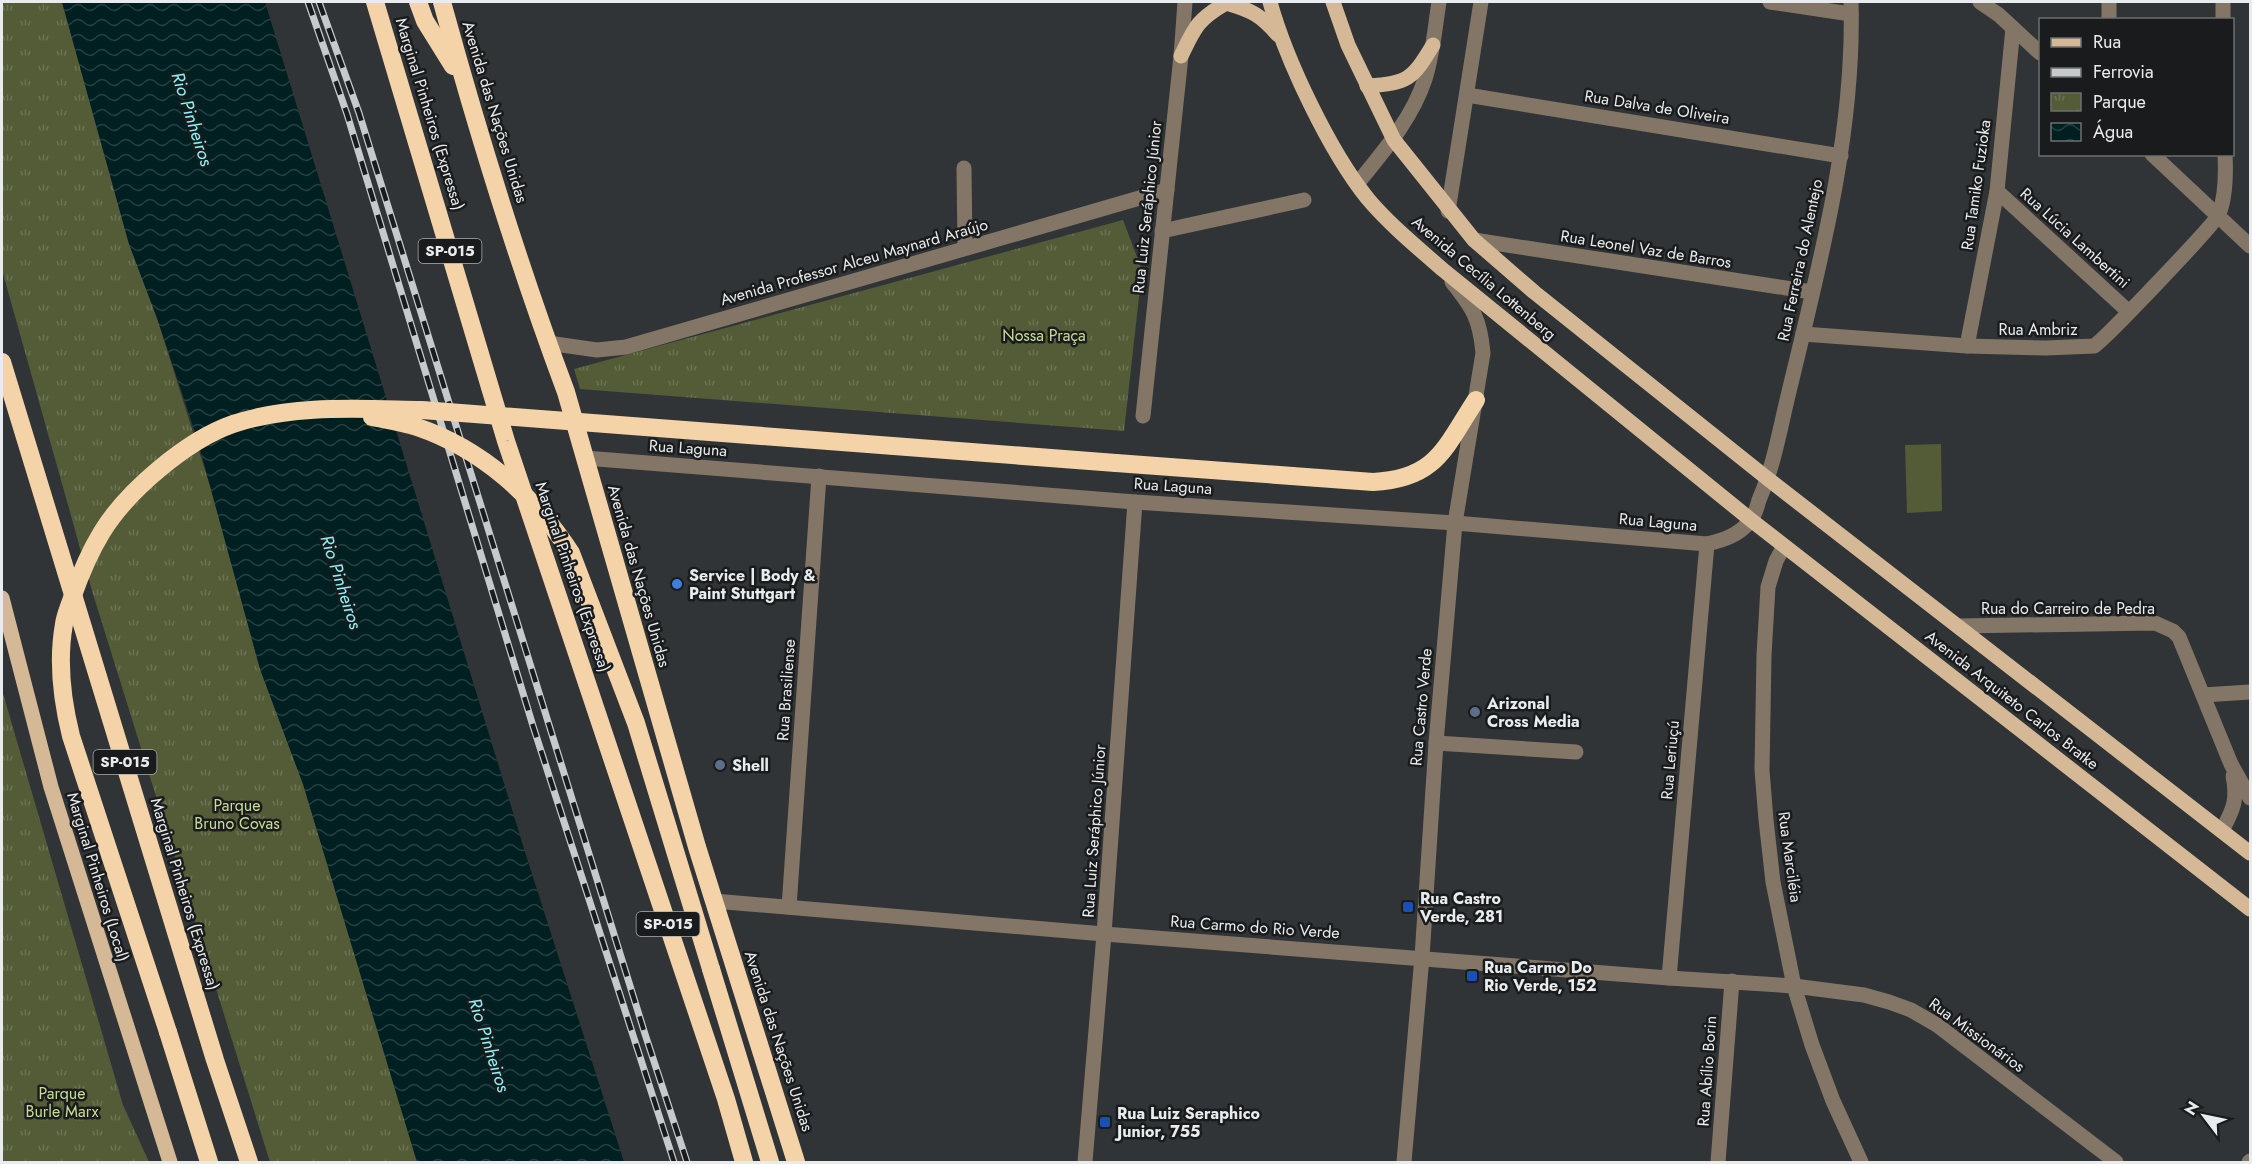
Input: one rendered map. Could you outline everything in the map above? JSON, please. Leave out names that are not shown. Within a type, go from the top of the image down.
[{"type":"highway","name":"Marginal Pinheiros (Expressa)","points":[[375,2],[506,441],[718,1077],[744,1162]]},
{"type":"highway","points":[[418,2],[425,21],[465,86]]},
{"type":"highway","name":"Avenida das Nações Unidas","points":[[442,2],[465,86],[566,392],[714,901],[796,1162]]},
{"type":"highway","name":"Marginal Pinheiros (Expressa)","points":[[2,362],[215,1060],[249,1162]]},
{"type":"highway","points":[[209,1162],[115,864],[71,736],[63,702],[60,675],[64,624],[80,575],[103,531],[139,488],[188,447],[232,425],[276,414],[341,410],[453,412],[1373,482],[1392,481],[1410,476],[1432,464],[1476,400]]},
{"type":"highway","points":[[341,410],[416,427],[459,446],[484,461],[514,484],[555,528],[571,553],[636,723],[770,1162]]},
{"type":"main road","points":[[1181,56],[1202,17],[1219,2],[1252,11],[1265,20],[1284,43]]},
{"type":"main road","name":"Avenida Cecília Lottenberg","points":[[1270,2],[1284,43],[1328,136],[1357,184],[1398,231],[1751,520]]},
{"type":"main road","name":"Avenida Cecília Lottenberg","points":[[1333,2],[1348,45],[1394,140],[1448,211],[1474,240],[1534,292],[1768,479]]},
{"type":"main road","points":[[1367,86],[1387,85],[1406,79],[1415,73],[1433,45]]},
{"type":"main road","name":"Avenida Arquiteto Carlos Bratke","points":[[1768,479],[2250,853]]},
{"type":"main road","name":"Avenida Arquiteto Carlos Bratke","points":[[1751,520],[2250,909]]},
{"type":"main road","name":"Marginal Pinheiros (Local)","points":[[2,598],[51,787],[169,1160]]},
{"type":"street","name":"Rua Luiz Seráphico Júnior","points":[[1143,416],[1185,2]]},
{"type":"street","points":[[1357,184],[1394,140],[1417,99],[1424,82],[1433,45],[1439,2]]},
{"type":"street","points":[[1448,211],[1481,2]]},
{"type":"street","points":[[1770,2],[1851,8]]},
{"type":"street","points":[[1980,2],[1998,8],[2013,28],[2039,52]]},
{"type":"street","points":[[2109,2],[2109,18]]},
{"type":"street","points":[[2223,2],[2223,18]]},
{"type":"street","name":"Rua Ferreira do Alentejo","points":[[1751,520],[1768,479],[1803,334],[1841,156],[1850,86],[1851,8]]},
{"type":"street","name":"Rua Tamiko Fuzioka","points":[[1967,346],[1997,191],[2013,28]]},
{"type":"street","name":"Rua Dalva de Oliveira","points":[[1467,95],[1841,156]]},
{"type":"street","points":[[2154,156],[2250,246]]},
{"type":"street","points":[[2218,216],[2224,195],[2225,156]]},
{"type":"street","points":[[964,168],[965,248]]},
{"type":"street","name":"Avenida Professor Alceu Maynard Araújo","points":[[548,343],[597,350],[626,347],[1167,190]]},
{"type":"street","name":"Rua Lúcia Lambertini","points":[[1997,191],[2129,312]]},
{"type":"street","points":[[1162,231],[1304,200]]},
{"type":"street","name":"Rua Ambriz","points":[[1803,334],[1967,346],[2089,347],[2098,344],[2218,216]]},
{"type":"street","name":"Rua Leonel Vaz de Barros","points":[[1474,240],[1812,292]]},
{"type":"street","name":"Rua Castro Verde","points":[[1404,1162],[1455,523],[1483,352],[1480,328],[1466,299],[1442,269]]},
{"type":"street","name":"Rua Laguna","points":[[585,458],[1135,502],[1455,523],[1707,544],[1729,538],[1738,533],[1751,520]]},
{"type":"street","name":"Rua Brasiliense","points":[[789,907],[819,476]]},
{"type":"street","name":"Rua Luiz Seráphico Júnior","points":[[1085,1162],[1135,502]]},
{"type":"street","name":"Rua Leriuçú","points":[[1669,978],[1707,544]]},
{"type":"street","name":"Rua Marciléia","points":[[1784,546],[1770,576],[1764,655],[1762,770],[1773,882],[1794,986],[1812,1045],[1833,1101],[1861,1162]]},
{"type":"street","name":"Rua do Carreiro de Pedra","points":[[1959,626],[2155,623],[2173,631],[2178,637],[2231,764],[2250,798]]},
{"type":"street","points":[[2203,695],[2250,692]]},
{"type":"street","points":[[1436,743],[1576,752]]},
{"type":"street","name":"Rua do Carreiro de Pedra","points":[[2222,831],[2235,802],[2236,794],[2231,764]]},
{"type":"street","name":"Rua Carmo do Rio Verde","points":[[714,901],[1104,934],[1794,986]]},
{"type":"street","name":"Rua Abílio Borin","points":[[1718,1162],[1732,981]]},
{"type":"street","name":"Rua Missionários","points":[[1794,986],[1864,995],[1911,1010],[1937,1025],[2116,1162]]},
{"type":"green space","name":"Parque Bruno Covas","points":[[2,2],[62,2],[129,244],[157,318],[210,486],[260,669],[303,784],[417,1162],[270,1162],[93,594],[2,270]]},
{"type":"green space","name":"Nossa Praça","points":[[1123,220],[1142,270],[1124,431],[580,389],[574,369]]},
{"type":"green space","points":[[1941,444],[1942,511],[1907,513],[1905,445]]},
{"type":"green space","name":"Parque Burle Marx","points":[[2,690],[123,1105],[149,1162],[2,1162]]},
{"type":"water","name":"Rio Pinheiros","points":[[62,2],[265,2],[525,852],[624,1162],[417,1162],[303,784],[260,669],[197,438],[157,318],[129,244]]},
{"type":"railway","points":[[308,2],[347,114],[533,726],[674,1162]]},
{"type":"railway","points":[[319,2],[359,113],[645,1034],[687,1162]]},
{"type":"place","name":"Service | Body & Paint Stuttgart","points":[[677,584]]},
{"type":"place","name":"Arizonal Cross Media","points":[[1475,712]]},
{"type":"place","name":"Shell","points":[[720,765]]},
{"type":"place","name":"Rua Castro Verde, 281","points":[[1408,907]]},
{"type":"place","name":"Rua Carmo Do Rio Verde, 152","points":[[1472,976]]},
{"type":"place","name":"Rua Luiz Seraphico Junior, 755","points":[[1105,1122]]}]
